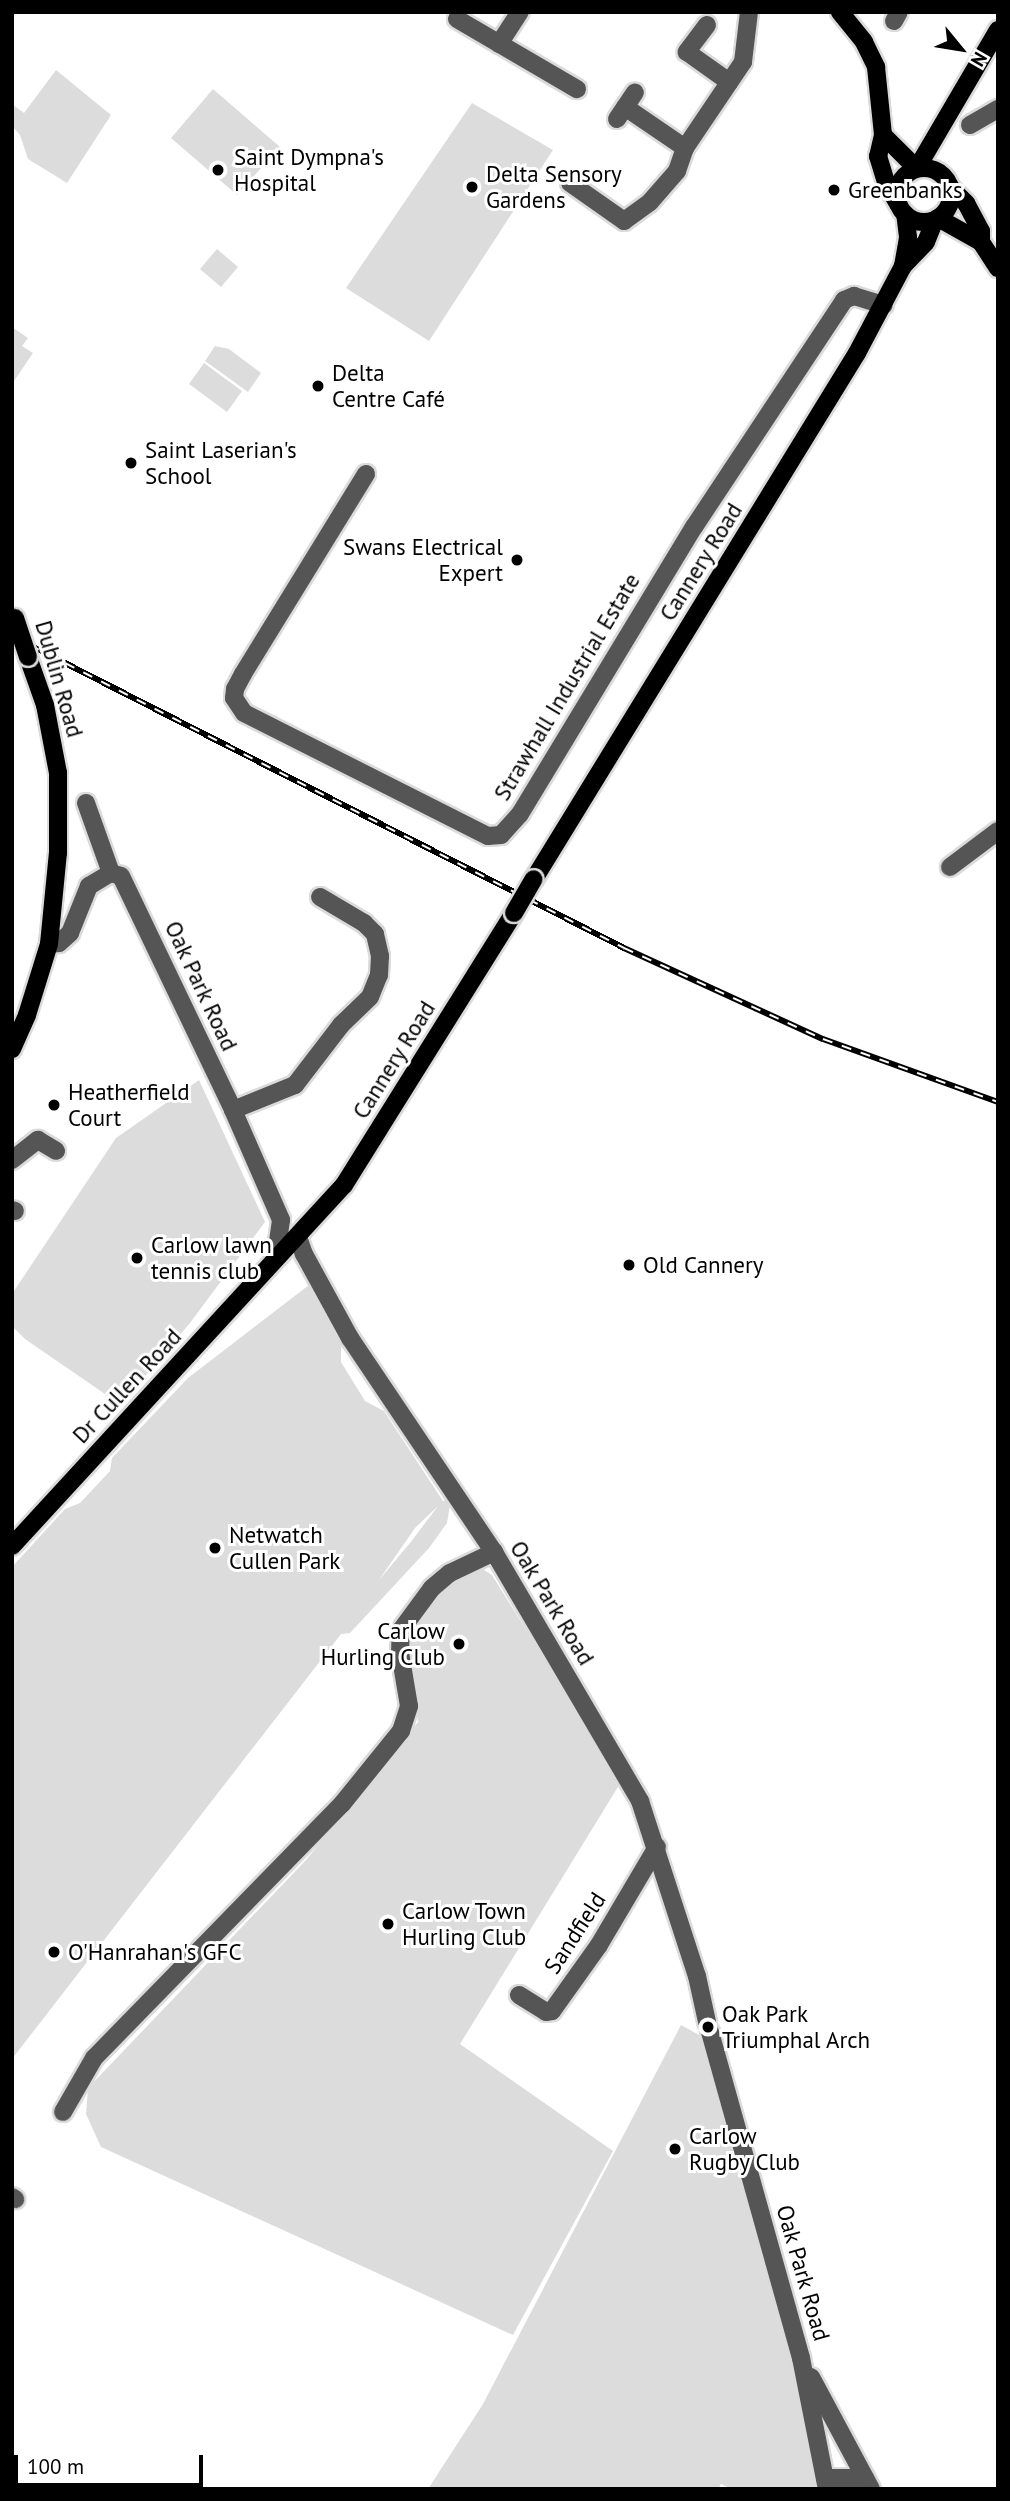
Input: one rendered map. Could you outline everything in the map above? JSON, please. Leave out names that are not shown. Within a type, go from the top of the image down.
[{"type":"main road","points":[[840,12],[864,42],[876,66],[883,135],[878,156],[886,183],[901,209],[917,222],[936,219],[981,242],[998,268]]},
{"type":"main road","points":[[901,209],[898,185],[903,177],[916,168],[939,133],[998,30]]},
{"type":"main road","points":[[936,219],[950,204],[939,133]]},
{"type":"main road","points":[[883,135],[916,168],[945,180],[966,203],[981,231],[981,242]]},
{"type":"main road","name":"Cannery Road","points":[[276,1257],[303,1232],[344,1185],[806,439],[884,305],[903,266],[908,237],[901,209]]},
{"type":"main road","name":"Cannery Road","points":[[903,266],[926,242],[936,219]]},
{"type":"main road","name":"Dublin Road","points":[[12,1049],[27,1015],[48,944],[58,853],[58,772],[45,705],[14,614]]},
{"type":"main road","name":"Dr Cullen Road","points":[[12,1546],[276,1257]]},
{"type":"street","points":[[499,44],[520,12]]},
{"type":"street","points":[[571,182],[623,229],[648,214],[677,171],[685,148],[743,62],[749,12]]},
{"type":"street","points":[[457,19],[577,89]]},
{"type":"street","points":[[707,25],[687,52],[729,82]]},
{"type":"street","points":[[626,106],[685,148]]},
{"type":"street","points":[[970,125],[998,109]]},
{"type":"street","name":"Strawhall Industrial Estate","points":[[366,474],[243,674],[235,689],[234,698],[243,713],[488,836],[501,835],[520,814],[690,533],[844,300],[854,296],[884,305]]},
{"type":"street","points":[[48,944],[60,943],[71,933],[89,886],[111,873],[86,803]]},
{"type":"street","points":[[950,867],[998,831]]},
{"type":"street","name":"Oak Park Road","points":[[111,873],[121,876],[131,891],[182,1008],[233,1111],[281,1220]]},
{"type":"street","points":[[233,1111],[295,1085],[341,1025],[370,997],[379,975],[375,934],[364,923],[320,897]]},
{"type":"street","points":[[12,1160],[38,1140],[56,1151]]},
{"type":"street","points":[[276,1257],[281,1220],[303,1232]]},
{"type":"street","name":"Oak Park Road","points":[[303,1232],[304,1254],[350,1338],[494,1552],[640,1801],[698,1976],[708,2027],[801,2358],[826,2483]]},
{"type":"street","points":[[63,2112],[94,2058],[342,1804],[401,1731],[409,1706],[400,1653],[401,1630],[432,1588],[450,1573],[494,1552]]},
{"type":"street","name":"Sandfield","points":[[519,1995],[546,2012],[552,2011],[599,1945],[657,1847]]},
{"type":"street","points":[[801,2358],[868,2483],[826,2483]]},
{"type":"shaded area","points":[[56,70],[111,115],[67,183],[28,159],[20,135],[12,126],[12,104],[24,113]]},
{"type":"shaded area","points":[[213,89],[280,147],[237,195],[171,138]]},
{"type":"shaded area","name":"Delta Sensory Gardens","points":[[472,103],[553,150],[429,341],[346,288]]},
{"type":"shaded area","points":[[217,249],[238,267],[221,287],[200,269]]},
{"type":"shaded area","points":[[12,327],[28,338],[22,346],[33,353],[12,384]]},
{"type":"shaded area","points":[[215,346],[229,349],[261,373],[248,392],[205,361]]},
{"type":"shaded area","points":[[204,363],[242,391],[227,412],[189,384]]},
{"type":"shaded area","name":"Carlow lawn tennis club","points":[[199,1080],[265,1222],[190,1323],[121,1405],[25,1339],[12,1326],[12,1294],[116,1138]]},
{"type":"shaded area","name":"Netwatch Cullen Park","points":[[309,1285],[341,1342],[341,1362],[365,1401],[384,1411],[443,1501],[447,1500],[450,1505],[447,1523],[429,1548],[350,1633],[341,1634],[12,2059],[12,1567],[65,1509],[80,1503],[110,1471],[112,1458],[188,1378]],"holes":[[[438,1506],[379,1580],[415,1528]]]},
{"type":"shaded area","name":"Carlow Town Hurling Club","points":[[481,1568],[492,1575],[621,1782],[460,2044],[613,2151],[513,2335],[101,2147],[86,2114],[88,2088],[306,1860],[418,1722],[408,1631],[445,1587]]},
{"type":"shaded area","name":"Carlow Rugby Club","points":[[681,2025],[699,2035],[790,2346],[819,2489],[732,2489],[721,2484],[718,2489],[428,2489],[483,2404]]},
{"type":"railway","points":[[12,636],[624,948],[823,1039],[998,1102]]},
{"type":"place","name":"Saint Dympna's Hospital","points":[[218,170]]},
{"type":"place","name":"Delta Sensory Gardens","points":[[472,187]]},
{"type":"place","name":"Greenbanks","points":[[834,190]]},
{"type":"place","name":"Delta Centre Café","points":[[318,386]]},
{"type":"place","name":"Saint Laserian's School","points":[[131,463]]},
{"type":"place","name":"Swans Electrical Expert","points":[[517,560]]},
{"type":"place","name":"Heatherfield Court","points":[[54,1105]]},
{"type":"place","name":"Carlow lawn tennis club","points":[[137,1258]]},
{"type":"place","name":"Old Cannery","points":[[629,1265]]},
{"type":"place","name":"Netwatch Cullen Park","points":[[215,1548]]},
{"type":"place","name":"Carlow Hurling Club","points":[[459,1644]]},
{"type":"place","name":"Carlow Town Hurling Club","points":[[388,1924]]},
{"type":"place","name":"O'Hanrahan's GFC","points":[[54,1952]]},
{"type":"place","name":"Oak Park Triumphal Arch","points":[[708,2027]]},
{"type":"place","name":"Carlow Rugby Club","points":[[675,2149]]}]
